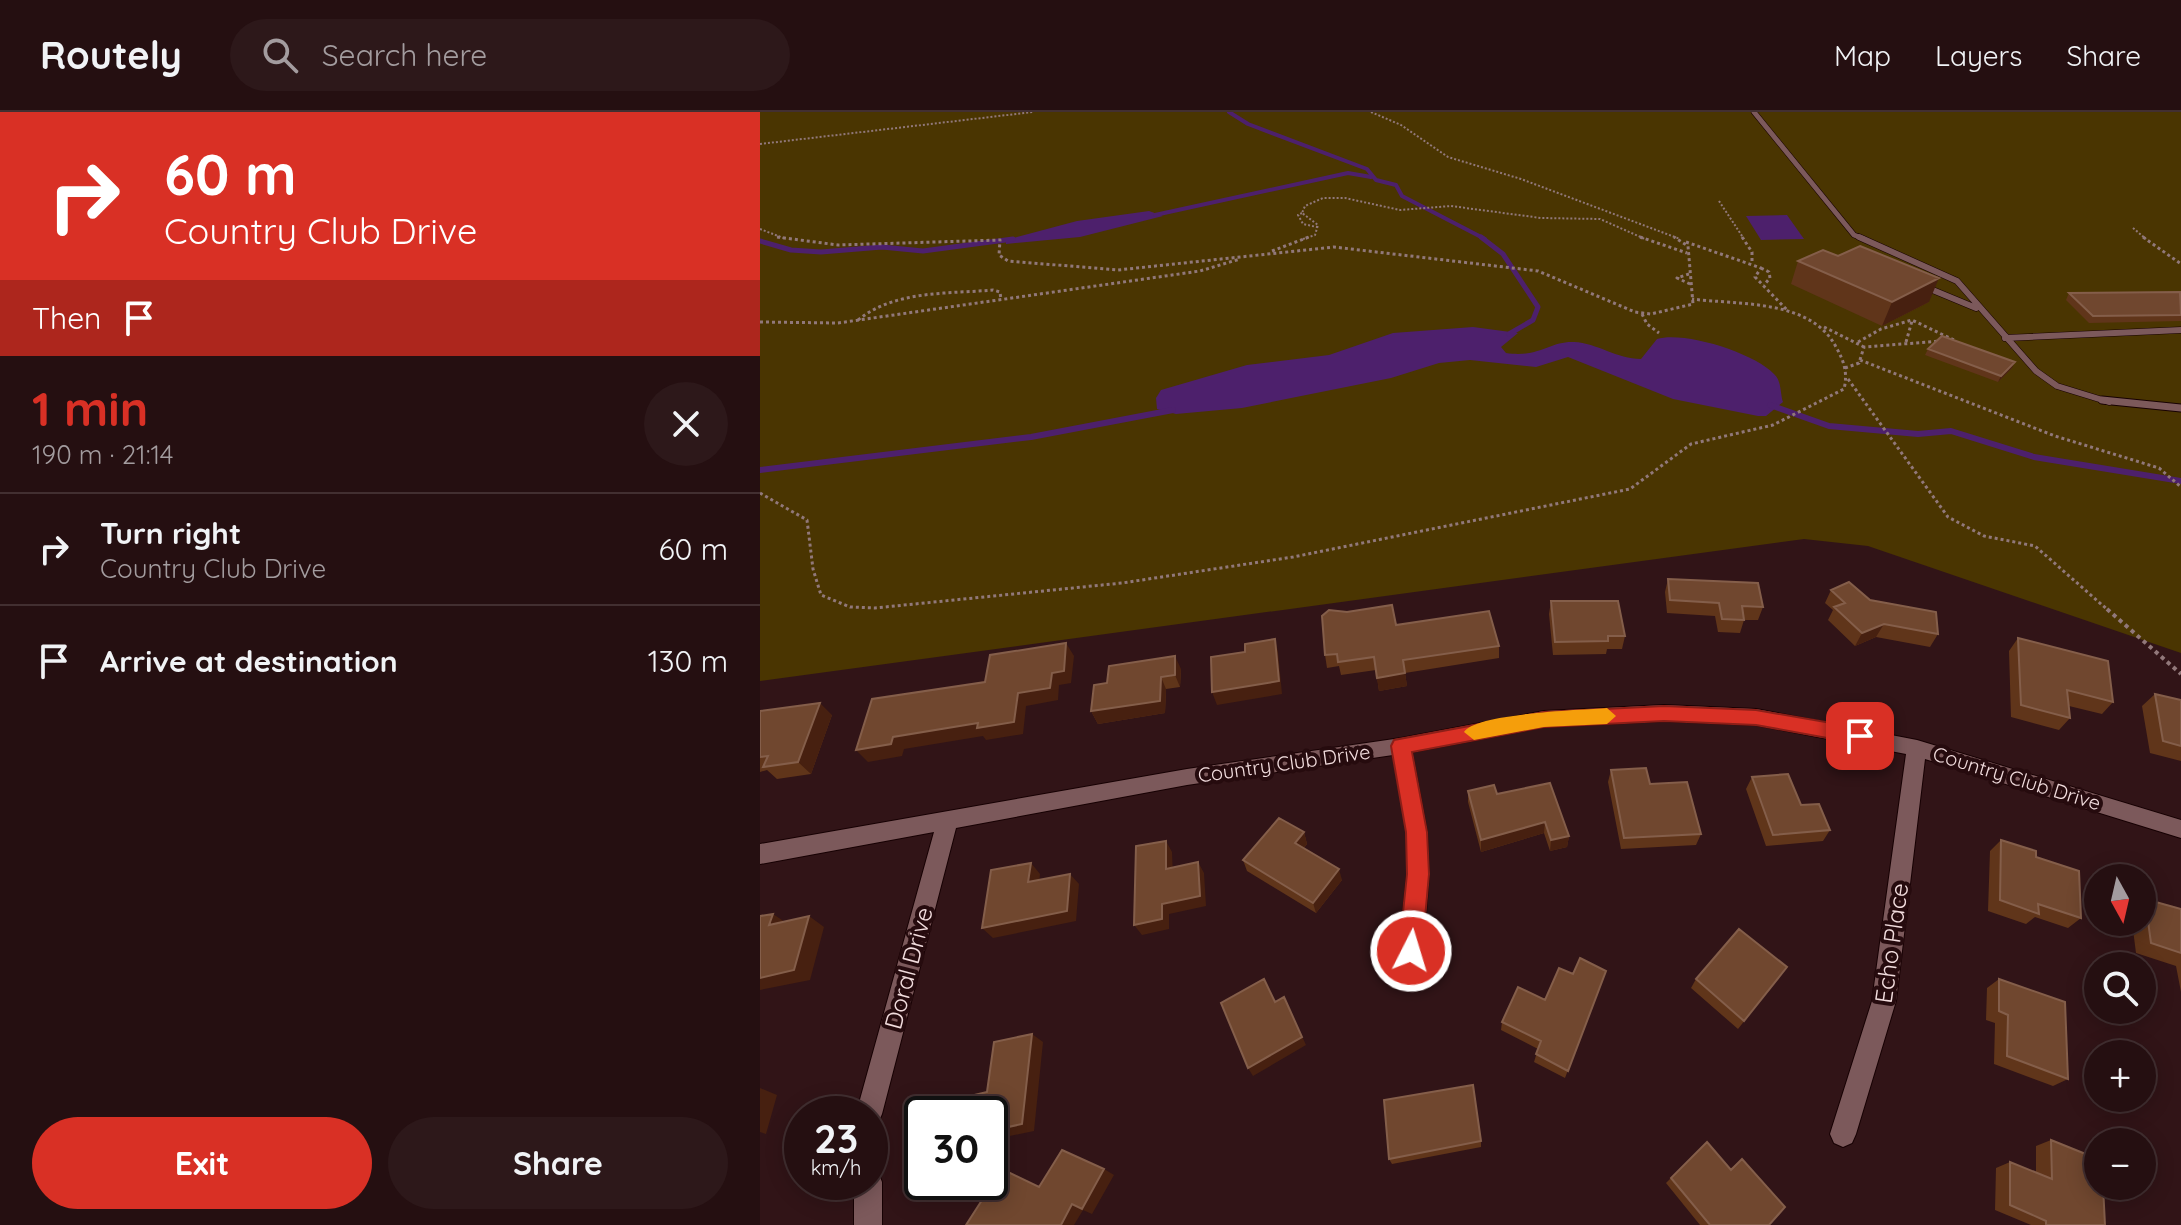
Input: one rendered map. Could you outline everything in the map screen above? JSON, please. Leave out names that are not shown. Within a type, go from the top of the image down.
[{"type":"street","name":"Country Club Drive","points":[[760,854],[1187,777],[1401,746],[1544,719],[1664,713],[1756,717],[1917,748],[2181,829]]},
{"type":"street","points":[[1401,746],[1417,832],[1418,874],[1411,951]]},
{"type":"street","name":"Echo Place","points":[[1843,1134],[1884,1001],[1917,748]]},
{"type":"street","name":"Doral Drive","points":[[874,1096],[947,821]]},
{"type":"street","points":[[868,1200],[868,1225]]},
{"type":"lane","points":[[1754,112],[1854,235],[1949,276],[2036,371],[2057,386],[2116,404],[2181,408]]},
{"type":"lane","points":[[1857,253],[1869,244]]},
{"type":"lane","points":[[1914,282],[1979,309]]},
{"type":"lane","points":[[2005,338],[2181,330]]},
{"type":"lane","points":[[2169,331],[2181,340]]},
{"type":"path","points":[[760,144],[1033,112]]},
{"type":"path","points":[[1371,112],[1401,125],[1438,153],[1458,162],[1521,179],[1734,261],[1752,263],[1769,272],[1770,278],[1764,285]]},
{"type":"path","points":[[1318,227],[1303,224],[1298,215],[1305,206],[1323,198],[1345,198],[1400,210],[1451,206],[1541,218],[1600,219],[1655,244],[1687,253]]},
{"type":"path","points":[[1719,201],[1752,252],[1752,263]]},
{"type":"path","points":[[1302,213],[1318,227]]},
{"type":"path","points":[[1264,254],[1315,235],[1318,227]]},
{"type":"path","points":[[2133,228],[2181,264]]},
{"type":"path","points":[[760,229],[770,235],[828,244],[1000,240],[1001,258],[1017,264],[1118,270],[1334,247],[1440,262],[1519,267],[1558,278],[1622,308],[1642,313],[1672,311],[1693,304],[1684,241]]},
{"type":"path","points":[[760,322],[797,325],[858,320],[1200,271],[1248,256]]},
{"type":"path","points":[[1761,268],[1755,277],[1790,313]]},
{"type":"path","points":[[1689,274],[1677,278],[1690,284]]},
{"type":"path","points":[[858,320],[876,305],[895,300],[993,290],[1000,292],[1001,300]]},
{"type":"path","points":[[1692,299],[1790,313],[1864,347],[1906,342],[1956,343],[1912,320],[1881,329],[1858,342]]},
{"type":"path","points":[[760,313],[766,321]]},
{"type":"path","points":[[1642,313],[1647,324],[1659,333]]},
{"type":"path","points":[[1906,342],[1912,320]]},
{"type":"path","points":[[1821,325],[1845,368],[1847,378],[1948,517],[1984,536],[2035,546],[2181,674]]},
{"type":"path","points":[[1845,368],[1860,360],[1864,347]]},
{"type":"path","points":[[1860,360],[2055,436],[2159,468],[2181,487]]},
{"type":"path","points":[[760,493],[762,499],[807,520],[813,569],[821,595],[850,607],[875,608],[1122,583],[1293,557],[1630,489],[1691,444],[1773,425],[1827,401],[1844,389],[1847,378]]},
{"type":"shaded area","points":[[760,112],[2181,112],[2181,653],[1868,546],[1804,539],[760,681]]},
{"type":"shaded area","points":[[1149,211],[1163,216],[1080,237],[1006,244],[1006,240],[1077,221]]},
{"type":"shaded area","points":[[1787,215],[1804,239],[1761,240],[1746,216]]},
{"type":"shaded area","points":[[1473,327],[1518,333],[1501,347],[1506,353],[1518,354],[1574,342],[1641,359],[1657,339],[1669,337],[1701,341],[1736,352],[1764,366],[1778,380],[1783,402],[1766,416],[1758,416],[1673,399],[1568,357],[1536,367],[1470,360],[1439,363],[1391,378],[1242,408],[1176,414],[1157,409],[1156,398],[1161,390],[1247,365],[1329,355],[1393,333]]},
{"type":"building","points":[[1860,246],[1939,278],[1892,302],[1798,261],[1823,250],[1838,256]]},
{"type":"building","points":[[2180,292],[2181,315],[2093,316],[2069,293]]},
{"type":"building","points":[[1942,336],[2015,362],[2001,376],[1928,349]]},
{"type":"building","points":[[1668,579],[1758,583],[1763,607],[1742,606],[1744,620],[1722,619],[1719,603],[1670,600]]},
{"type":"building","points":[[1849,582],[1870,600],[1936,612],[1938,634],[1884,624],[1862,633],[1834,607],[1845,603],[1831,590]]},
{"type":"building","points":[[1551,601],[1618,601],[1625,636],[1608,636],[1608,641],[1555,642]]},
{"type":"building","points":[[1392,605],[1396,625],[1489,611],[1499,646],[1403,660],[1405,673],[1377,678],[1374,657],[1338,662],[1337,654],[1325,655],[1322,616],[1329,610],[1347,612]]},
{"type":"building","points":[[2018,638],[2108,661],[2113,702],[2067,690],[2070,718],[2021,705]]},
{"type":"building","points":[[1275,639],[1279,681],[1212,692],[1211,657],[1245,652],[1245,644]]},
{"type":"building","points":[[1066,643],[1064,671],[1052,673],[1050,688],[1018,693],[1014,722],[977,728],[978,723],[893,737],[891,744],[856,750],[872,699],[985,682],[990,655]]},
{"type":"building","points":[[1175,656],[1175,675],[1161,677],[1160,701],[1091,711],[1094,685],[1107,683],[1109,666]]},
{"type":"building","points":[[2155,694],[2181,700],[2181,746],[2163,741]]},
{"type":"building","points":[[820,703],[798,762],[763,767],[768,756],[760,757],[760,711]]},
{"type":"building","points":[[1646,768],[1650,784],[1687,782],[1701,834],[1624,838],[1611,770]]},
{"type":"building","points":[[1788,774],[1801,805],[1819,804],[1830,830],[1773,835],[1752,777]]},
{"type":"building","points":[[1550,783],[1569,836],[1551,840],[1545,822],[1481,840],[1468,791],[1494,785],[1497,794]]},
{"type":"building","points":[[1279,818],[1304,832],[1295,843],[1339,869],[1313,903],[1243,860]]},
{"type":"building","points":[[2001,840],[2036,851],[2036,857],[2079,871],[2081,918],[2038,904],[2039,914],[2000,900]]},
{"type":"building","points":[[1166,841],[1166,869],[1198,862],[1200,896],[1162,904],[1162,919],[1134,925],[1136,846]]},
{"type":"building","points":[[1031,863],[1028,882],[1070,874],[1067,911],[982,928],[991,870]]},
{"type":"building","points":[[2156,902],[2181,909],[2181,953],[2151,943],[2150,936],[2156,936]]},
{"type":"building","points":[[773,914],[769,925],[809,916],[794,970],[760,978],[760,916]]},
{"type":"building","points":[[1739,929],[1787,967],[1744,1021],[1696,979]]},
{"type":"building","points":[[1580,958],[1606,971],[1568,1071],[1536,1054],[1541,1041],[1502,1022],[1518,987],[1545,1000],[1559,968],[1573,974]]},
{"type":"building","points":[[1264,979],[1275,1002],[1284,997],[1302,1037],[1248,1068],[1221,1003]]},
{"type":"building","points":[[1999,979],[2065,1002],[2068,1079],[2007,1056],[2008,1015],[1999,1011]]},
{"type":"building","points":[[1032,1034],[1022,1124],[1008,1127],[1008,1096],[970,1096],[987,1092],[994,1042]]},
{"type":"building","points":[[1473,1085],[1481,1141],[1389,1159],[1384,1100]]},
{"type":"building","points":[[2051,1140],[2084,1153],[2084,1200],[2104,1200],[2105,1225],[2046,1225],[2046,1221],[2010,1205],[2010,1162],[2052,1179]]},
{"type":"building","points":[[1707,1142],[1731,1170],[1742,1159],[1785,1207],[1769,1225],[1710,1225],[1671,1178]]},
{"type":"building","points":[[1062,1150],[1104,1169],[1082,1209],[1072,1204],[1061,1225],[966,1225],[982,1200],[1008,1200],[1008,1172],[1039,1187]]},
{"type":"waterway","points":[[1229,112],[1248,124],[1367,169],[1376,180],[1396,185],[1402,196],[1485,239]]},
{"type":"waterway","points":[[1155,215],[1348,173],[1371,177]]},
{"type":"waterway","points":[[1481,237],[1503,254],[1538,307],[1533,320],[1509,334]]},
{"type":"waterway","points":[[760,241],[791,250],[821,252],[882,247],[923,251],[1013,239]]},
{"type":"waterway","points":[[1770,405],[1829,426],[1918,434],[1951,431],[2034,457],[2181,481]]},
{"type":"waterway","points":[[760,470],[1031,437],[1173,410]]},
{"type":"slow traffic","points":[[1474,732],[1544,719],[1607,716]]},
{"type":"route","points":[[1411,951],[1418,874],[1417,832],[1401,746],[1544,719],[1664,713],[1756,717],[1860,736]]}]
